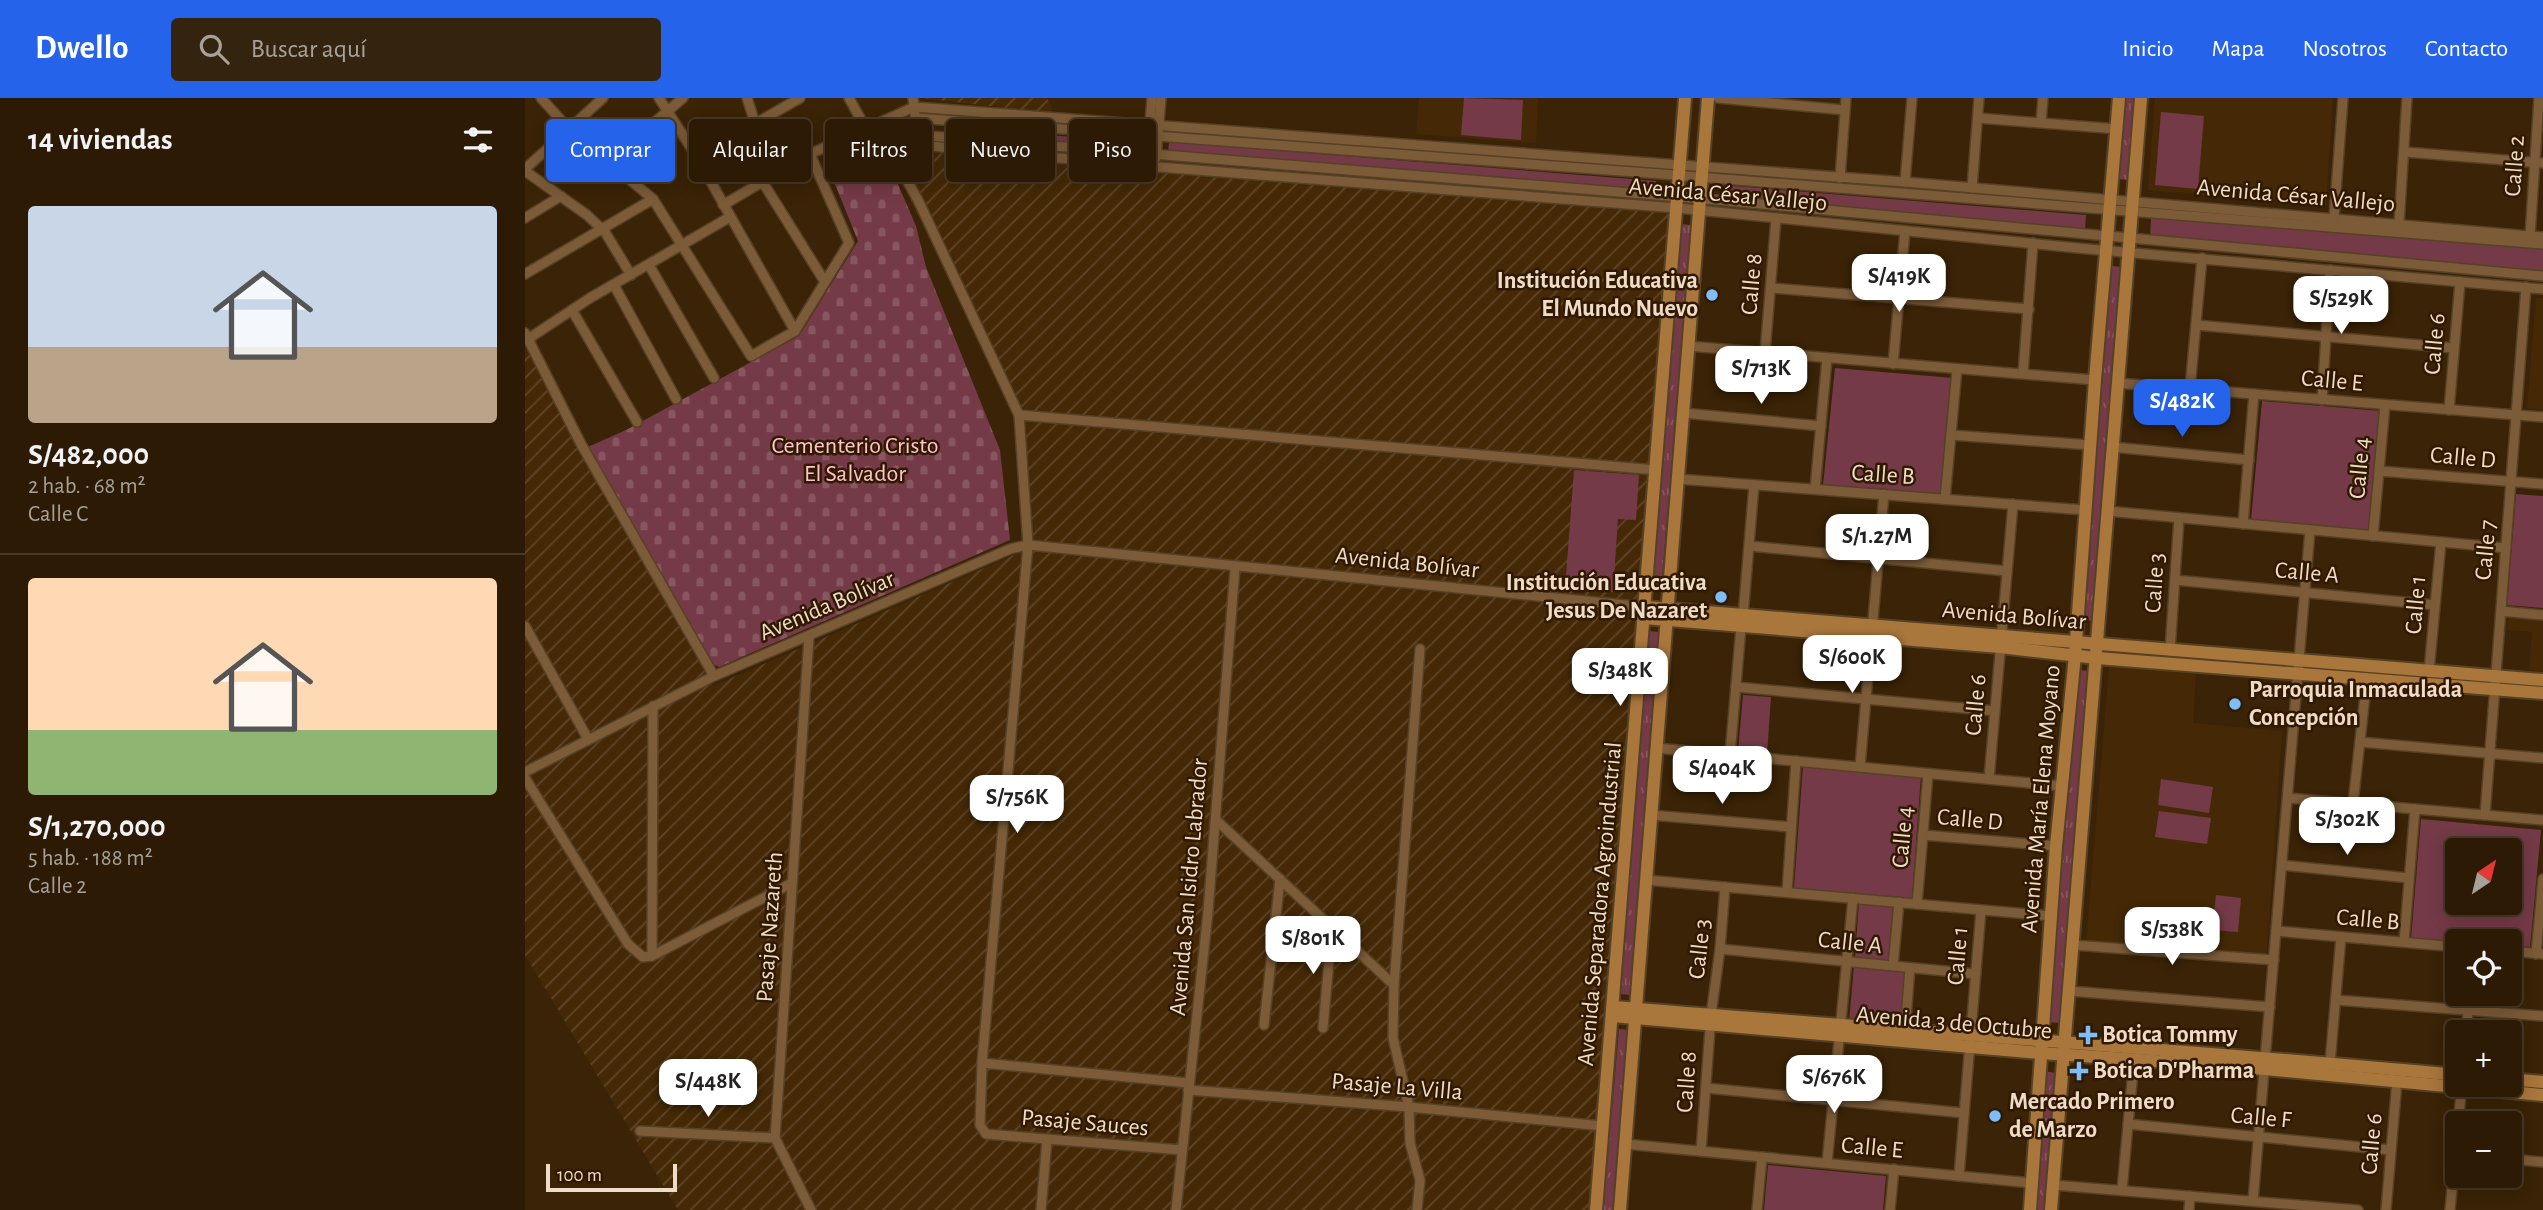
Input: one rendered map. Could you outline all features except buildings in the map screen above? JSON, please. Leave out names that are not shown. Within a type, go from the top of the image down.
[{"type":"street","points":[[541,98],[560,119]]},
{"type":"street","points":[[580,119],[603,98]]},
{"type":"street","points":[[659,98],[689,144]]},
{"type":"street","points":[[658,119],[683,98]]},
{"type":"street","points":[[747,98],[753,119]]},
{"type":"street","points":[[849,98],[861,119]]},
{"type":"street","name":"Avenida Separadora Agroindustrial","points":[[1596,1210],[1685,98]]},
{"type":"street","name":"Avenida Separadora Agroindustrial","points":[[1620,1210],[1708,98]]},
{"type":"street","points":[[1718,98],[1782,101],[1845,110]]},
{"type":"street","points":[[1840,178],[1846,98]]},
{"type":"street","points":[[1905,182],[1912,98]]},
{"type":"street","points":[[1972,188],[1979,98]]},
{"type":"street","points":[[2041,122],[2043,98]]},
{"type":"street","name":"Avenida María Elena Moyano","points":[[2029,1210],[2056,846],[2076,649],[2105,250],[2119,98]]},
{"type":"street","name":"Avenida María Elena Moyano","points":[[2051,1210],[2141,98]]},
{"type":"street","points":[[2335,218],[2343,98]]},
{"type":"street","points":[[2399,224],[2407,98]]},
{"type":"street","name":"Calle 2","points":[[2530,236],[2539,162],[2539,98]]},
{"type":"street","points":[[763,119],[796,99]]},
{"type":"street","points":[[1155,119],[1156,99]]},
{"type":"street","points":[[885,119],[913,103],[915,118]]},
{"type":"street","name":"Avenida César Vallejo","points":[[913,103],[1069,121]]},
{"type":"street","name":"Avenida César Vallejo","points":[[915,118],[1069,126]]},
{"type":"street","points":[[1978,118],[2118,129]]},
{"type":"street","name":"Avenida César Vallejo","points":[[1156,131],[2111,204]]},
{"type":"street","name":"Avenida César Vallejo","points":[[932,141],[1069,150]]},
{"type":"street","name":"Avenida César Vallejo","points":[[932,142],[1069,157]]},
{"type":"street","points":[[546,150],[525,170],[602,229],[631,275]]},
{"type":"street","points":[[2405,152],[2539,162]]},
{"type":"street","name":"Avenida César Vallejo","points":[[1156,155],[1699,205],[2107,235],[2543,276]]},
{"type":"street","points":[[632,182],[653,199],[751,356],[795,331],[849,243],[811,156]]},
{"type":"street","name":"Avenida César Vallejo","points":[[1156,167],[1677,203]]},
{"type":"street","name":"Avenida César Vallejo","points":[[1701,172],[1905,182],[2543,244]]},
{"type":"street","points":[[711,182],[795,331]]},
{"type":"street","points":[[723,205],[760,182]]},
{"type":"street","points":[[763,182],[825,282]]},
{"type":"street","points":[[908,182],[1019,415],[1028,545],[982,1063]]},
{"type":"street","points":[[525,218],[561,196]]},
{"type":"street","points":[[525,274],[653,199]]},
{"type":"street","name":"Avenida César Vallejo","points":[[1699,205],[1776,218],[1905,231],[2543,289]]},
{"type":"street","name":"Avenida César Vallejo","points":[[2131,206],[2335,218],[2543,237]]},
{"type":"street","points":[[714,676],[581,444],[526,336],[730,217]]},
{"type":"street","name":"Calle 8","points":[[1765,353],[1776,218]]},
{"type":"street","points":[[1893,364],[1905,231]]},
{"type":"street","points":[[2023,373],[2033,243]]},
{"type":"street","points":[[2190,388],[2201,258]]},
{"type":"street","points":[[649,265],[714,378]]},
{"type":"street","points":[[2322,400],[2330,270]]},
{"type":"street","name":"Calle 6","points":[[2449,410],[2460,282]]},
{"type":"street","points":[[614,285],[676,399]]},
{"type":"street","name":"Calle 7","points":[[2485,815],[2526,287]]},
{"type":"street","points":[[1771,288],[2029,309]]},
{"type":"street","points":[[572,310],[637,422]]},
{"type":"street","points":[[2196,325],[2454,348]]},
{"type":"street","points":[[1688,345],[2095,380]]},
{"type":"street","points":[[1815,489],[1827,358]]},
{"type":"street","points":[[1945,499],[1957,369]]},
{"type":"street","name":"Calle E","points":[[2117,383],[2543,417]]},
{"type":"street","points":[[2243,524],[2255,394]]},
{"type":"street","name":"Calle 4","points":[[2373,536],[2385,405]]},
{"type":"street","points":[[1683,413],[1821,426]]},
{"type":"street","points":[[1019,415],[1656,470]]},
{"type":"street","points":[[1951,435],[2091,445]]},
{"type":"street","points":[[2112,447],[2249,460]]},
{"type":"street","name":"Calle D","points":[[2379,471],[2543,484]]},
{"type":"street","name":"Calle B","points":[[1678,479],[2085,510]]},
{"type":"street","points":[[1730,755],[1754,485]]},
{"type":"street","points":[[1860,767],[1884,494]]},
{"type":"street","points":[[2001,641],[2013,504]]},
{"type":"street","points":[[2107,511],[2506,548]]},
{"type":"street","name":"Calle 3","points":[[2169,650],[2179,518]]},
{"type":"street","points":[[2253,1201],[2310,530]]},
{"type":"street","name":"Calle 1","points":[[2429,671],[2441,542]]},
{"type":"street","name":"Avenida Bolívar","points":[[525,772],[714,676],[1010,549],[1028,545],[1644,613],[2299,666],[2429,671],[2543,693]]},
{"type":"street","points":[[1749,547],[2007,571]]},
{"type":"street","name":"Avenida San Isidro Labrador","points":[[1176,1210],[1216,820],[1235,568]]},
{"type":"street","name":"Calle A","points":[[2175,580],[2435,605]]},
{"type":"street","points":[[2501,611],[2543,615]]},
{"type":"street","points":[[525,626],[587,739]]},
{"type":"street","name":"Pasaje Nazareth","points":[[775,1138],[809,637]]},
{"type":"street","name":"Calle 6","points":[[1989,779],[2001,641]]},
{"type":"street","points":[[1417,1210],[1420,1180],[1410,1143],[1409,1107],[1393,1038],[1394,985],[1420,649]]},
{"type":"street","name":"Avenida Bolívar","points":[[2097,651],[2169,650],[2299,666],[2367,678],[2495,683],[2543,680]]},
{"type":"street","points":[[2353,803],[2367,678]]},
{"type":"street","points":[[1736,687],[1995,711]]},
{"type":"street","points":[[652,956],[653,706]]},
{"type":"street","points":[[2360,742],[2543,758]]},
{"type":"street","points":[[1656,748],[2062,786]]},
{"type":"street","points":[[1787,892],[1796,761]]},
{"type":"street","name":"Calle 4","points":[[1917,904],[1928,774]]},
{"type":"street","points":[[525,778],[628,944],[643,957],[652,956],[792,883]]},
{"type":"street","points":[[2288,798],[2543,820]]},
{"type":"street","points":[[2404,942],[2415,809]]},
{"type":"street","points":[[1651,815],[1791,827]]},
{"type":"street","points":[[1216,820],[1394,985]]},
{"type":"street","name":"Calle D","points":[[1923,835],[2056,846]]},
{"type":"street","points":[[2282,865],[2410,878]]},
{"type":"street","points":[[2539,954],[2543,878]]},
{"type":"street","points":[[1264,1025],[1280,879]]},
{"type":"street","points":[[1646,880],[2051,916]]},
{"type":"street","name":"Calle 3","points":[[1711,1019],[1725,887]]},
{"type":"street","points":[[1828,1163],[1853,898]]},
{"type":"street","points":[[1893,966],[1899,902]]},
{"type":"street","name":"Calle 1","points":[[1970,1042],[1981,910]]},
{"type":"street","points":[[1323,1028],[1332,928]]},
{"type":"street","name":"Calle B","points":[[2276,931],[2445,946]]},
{"type":"street","points":[[2330,1063],[2341,937]]},
{"type":"street","points":[[2073,945],[2274,960]]},
{"type":"street","name":"Calle A","points":[[1720,949],[1976,974]]},
{"type":"street","points":[[1905,1030],[1910,968]]},
{"type":"street","points":[[2069,991],[2270,1007]]},
{"type":"street","points":[[2336,1000],[2543,1016]]},
{"type":"street","points":[[2467,1020],[2468,1006]]},
{"type":"street","name":"Avenida 3 de Octubre","points":[[1612,1011],[2042,1048],[2265,1063],[2397,1082],[2445,1085]]},
{"type":"street","name":"Calle 8","points":[[1701,1151],[1711,1019]]},
{"type":"street","name":"Avenida 3 de Octubre","points":[[1840,1030],[1905,1030],[1970,1042]]},
{"type":"street","points":[[1959,1176],[1970,1042]]},
{"type":"street","name":"Avenida 3 de Octubre","points":[[2064,1049],[2134,1060],[2330,1063],[2445,1073]]},
{"type":"street","points":[[2122,1190],[2134,1060]]},
{"type":"street","name":"Pasaje La Villa","points":[[982,1063],[1188,1087],[1603,1126]]},
{"type":"street","name":"Pasaje Sauces","points":[[982,1063],[980,1125],[986,1135],[1182,1150]]},
{"type":"street","points":[[2522,1080],[2543,1082]]},
{"type":"street","name":"Calle 6","points":[[2386,1210],[2397,1082]]},
{"type":"street","points":[[1706,1088],[1964,1113]]},
{"type":"street","name":"Avenida 3 de Octubre","points":[[2522,1093],[2543,1095]]},
{"type":"street","name":"Calle F","points":[[2128,1125],[2391,1150]]},
{"type":"street","points":[[640,1131],[775,1138],[811,1210]]},
{"type":"street","points":[[1041,1210],[1047,1140]]},
{"type":"street","name":"Calle E","points":[[1625,1144],[2032,1183]]},
{"type":"street","points":[[1757,1210],[1762,1157]]},
{"type":"street","points":[[2522,1161],[2543,1163]]},
{"type":"street","points":[[1890,1210],[1894,1170]]},
{"type":"street","points":[[2053,1185],[2358,1210]]},
{"type":"street","points":[[2450,1210],[2452,1188]]},
{"type":"street","points":[[2189,1210],[2190,1196]]},
{"type":"shaded area","points":[[921,98],[1047,98],[1052,107],[1051,113]]},
{"type":"shaded area","points":[[1419,98],[1538,98],[1536,143],[1416,134]]},
{"type":"shaded area","points":[[2155,98],[2333,98],[2326,205],[2148,190]]},
{"type":"shaded area","points":[[932,153],[946,154],[946,182],[1055,182],[1055,162],[1069,164],[1069,182],[1156,182],[1156,171],[1671,212],[1592,1210],[678,1210],[525,955],[525,345],[713,686],[1021,552],[1032,536],[1016,417],[903,184],[932,182]]},
{"type":"shaded area","points":[[2536,298],[2543,298],[2543,410],[2527,408]]},
{"type":"shaded area","points":[[2508,617],[2543,620],[2543,672],[2529,670],[2532,632],[2507,630]]},
{"type":"shaded area","points":[[2109,667],[2196,674],[2193,723],[2282,731],[2267,952],[2264,954],[2086,943]]},
{"type":"green space","points":[[1464,98],[1523,100],[1521,140],[1461,135]]},
{"type":"green space","points":[[2123,98],[2134,98],[2128,180],[2117,179]]},
{"type":"green space","points":[[2161,112],[2204,116],[2198,189],[2155,185]]},
{"type":"green space","points":[[1055,136],[1069,137],[1069,144],[1055,143]]},
{"type":"green space","points":[[1169,142],[1656,181],[1655,193],[1168,154]]},
{"type":"green space","name":"Cementerio Cristo El Salvador","points":[[834,182],[897,182],[916,226],[926,267],[1000,450],[1010,540],[719,667],[709,662],[586,448],[628,429],[799,336],[858,241]]},
{"type":"green space","points":[[1721,185],[2086,215],[2085,231],[1720,201]]},
{"type":"green space","points":[[2151,217],[2543,249],[2543,272],[2150,240]]},
{"type":"green space","points":[[1681,224],[1691,225],[1661,592],[1651,591]]},
{"type":"green space","points":[[2111,266],[2123,267],[2094,621],[2082,620]]},
{"type":"green space","points":[[1835,368],[1953,378],[1942,494],[1823,485]]},
{"type":"green space","points":[[2262,401],[2381,411],[2370,532],[2251,520]]},
{"type":"green space","points":[[1574,470],[1639,475],[1636,520],[1618,519],[1613,592],[1565,588]]},
{"type":"green space","points":[[2516,494],[2543,496],[2543,608],[2507,605]]},
{"type":"green space","points":[[1649,631],[1659,632],[1630,995],[1620,994]]},
{"type":"green space","points":[[2078,670],[2089,671],[2060,1023],[2048,1022]]},
{"type":"green space","points":[[1743,695],[1771,697],[1767,755],[1738,752]]},
{"type":"green space","points":[[1803,766],[1921,775],[1912,898],[1794,888]]},
{"type":"green space","points":[[2161,779],[2213,787],[2209,813],[2158,805]]},
{"type":"green space","points":[[2159,811],[2211,818],[2207,844],[2155,837]]},
{"type":"green space","points":[[2421,819],[2541,830],[2530,947],[2522,946],[2522,929],[2445,929],[2445,941],[2411,939]]},
{"type":"green space","points":[[2216,895],[2241,898],[2238,932],[2212,930]]},
{"type":"green space","points":[[1859,902],[1893,905],[1888,961],[1855,958]]},
{"type":"green space","points":[[1854,966],[1906,971],[1901,1027],[1849,1022]]},
{"type":"green space","points":[[1619,1029],[1629,1030],[1614,1210],[1603,1210]]},
{"type":"green space","points":[[2044,1071],[2055,1073],[2044,1210],[2033,1210]]},
{"type":"green space","points":[[1768,1165],[1886,1176],[1883,1210],[1764,1210]]},
{"type":"place","name":"Institución Educativa El Mundo Nuevo","points":[[1712,295]]},
{"type":"place","name":"Institución Educativa Jesus De Nazaret","points":[[1721,597]]},
{"type":"place","name":"Parroquia Inmaculada Concepción","points":[[2235,704]]},
{"type":"place","name":"Botica Tommy","points":[[2088,1035]]},
{"type":"place","name":"Botica D'Pharma","points":[[2079,1071]]},
{"type":"place","name":"Mercado Primero de Marzo","points":[[1995,1116]]}]
